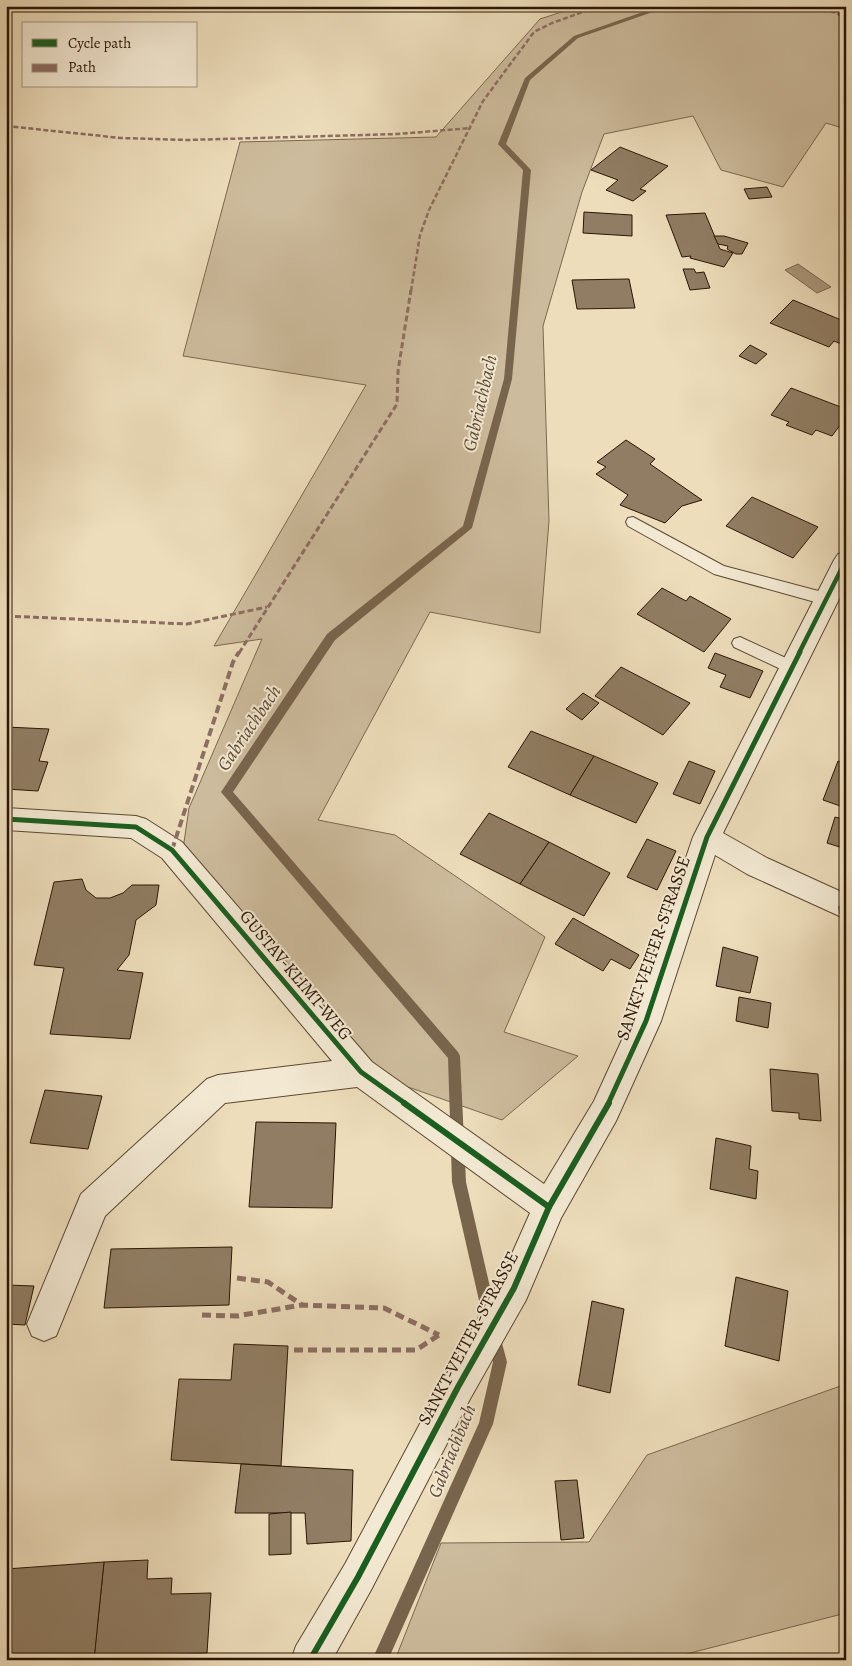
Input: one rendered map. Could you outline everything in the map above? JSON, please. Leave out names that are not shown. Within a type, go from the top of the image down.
[{"type":"street","name":"SANKT-VEITER-STRASSE","points":[[310,1660],[358,1577],[458,1387],[514,1288],[549,1207],[605,1111],[646,1021],[707,837],[826,600],[844,568]]},
{"type":"street","name":"GUSTAV-KLIMT-WEG","points":[[6,819],[136,827],[172,850],[361,1072],[549,1207]]},
{"type":"street","name":"SANKT-VEITER-STRASSE","points":[[707,837],[758,866],[846,907]]},
{"type":"street","points":[[44,1324],[93,1205],[218,1088],[361,1072]]},
{"type":"lane","points":[[633,522],[719,570],[826,600]]},
{"type":"lane","points":[[740,642],[793,668]]},
{"type":"shaded area","points":[[580,6],[846,6],[846,129],[826,123],[783,187],[721,170],[693,116],[604,134],[582,192],[543,326],[549,521],[540,633],[430,612],[318,820],[395,835],[545,937],[504,1032],[578,1056],[502,1120],[388,1080],[183,849],[189,808],[262,639],[214,646],[366,385],[183,356],[240,142],[436,137],[540,19]]},
{"type":"shaded area","points":[[798,264],[831,287],[817,293],[785,270]]},
{"type":"shaded area","points":[[846,1384],[846,1613],[663,1660],[395,1660],[441,1543],[589,1542],[647,1455]]},
{"type":"building","points":[[620,147],[668,166],[640,189],[646,191],[633,201],[606,190],[618,180],[591,170]]},
{"type":"building","points":[[767,187],[772,197],[749,199],[744,189]]},
{"type":"building","points":[[584,212],[632,215],[632,236],[583,233]]},
{"type":"building","points":[[705,213],[720,249],[733,253],[724,267],[690,258],[691,256],[682,257],[666,215]]},
{"type":"building","points":[[714,236],[724,236],[748,243],[742,254],[736,254],[727,249],[728,246],[718,244]]},
{"type":"building","points":[[683,269],[694,269],[696,273],[704,272],[710,288],[690,290]]},
{"type":"building","points":[[629,279],[635,308],[577,309],[572,280]]},
{"type":"building","points":[[793,300],[846,322],[846,346],[834,341],[829,347],[770,323]]},
{"type":"building","points":[[750,345],[767,354],[756,364],[739,356]]},
{"type":"building","points":[[791,388],[846,409],[846,417],[832,436],[816,430],[812,435],[786,425],[789,422],[771,415]]},
{"type":"building","points":[[626,440],[655,459],[650,464],[702,500],[682,506],[665,523],[620,505],[628,495],[596,474],[606,467],[597,462]]},
{"type":"building","points":[[752,497],[818,527],[793,558],[726,526]]},
{"type":"building","points":[[662,588],[686,601],[690,596],[731,619],[704,652],[637,614]]},
{"type":"building","points":[[715,653],[763,671],[750,698],[720,687],[726,675],[708,668]]},
{"type":"building","points":[[621,667],[690,703],[663,735],[595,696]]},
{"type":"building","points":[[583,693],[599,703],[582,720],[566,709]]},
{"type":"building","points":[[6,727],[49,729],[39,761],[48,762],[38,791],[6,789]]},
{"type":"building","points":[[531,731],[594,756],[570,795],[508,767]]},
{"type":"building","points":[[594,756],[658,783],[636,823],[570,795]]},
{"type":"building","points":[[689,761],[715,771],[700,804],[673,794]]},
{"type":"building","points":[[838,761],[846,763],[846,808],[823,800]]},
{"type":"building","points":[[489,813],[549,842],[520,884],[460,854]]},
{"type":"building","points":[[835,817],[846,820],[846,849],[827,843]]},
{"type":"building","points":[[647,839],[676,851],[657,890],[627,877]]},
{"type":"building","points":[[549,842],[610,873],[584,916],[520,884]]},
{"type":"building","points":[[82,879],[86,890],[96,898],[110,898],[123,893],[132,885],[159,885],[156,905],[136,920],[129,955],[117,970],[143,973],[130,1039],[50,1034],[64,968],[34,965],[54,882]]},
{"type":"building","points":[[573,918],[639,955],[630,969],[611,959],[603,971],[555,944]]},
{"type":"building","points":[[723,947],[758,957],[750,993],[716,986]]},
{"type":"building","points":[[739,997],[771,1003],[768,1028],[736,1021]]},
{"type":"building","points":[[770,1069],[818,1074],[821,1121],[799,1119],[799,1113],[772,1111]]},
{"type":"building","points":[[45,1090],[102,1096],[88,1149],[30,1143]]},
{"type":"building","points":[[256,1122],[336,1123],[332,1208],[249,1207]]},
{"type":"building","points":[[716,1138],[751,1146],[749,1169],[758,1171],[756,1199],[710,1189]]},
{"type":"building","points":[[232,1247],[229,1305],[104,1308],[111,1249]]},
{"type":"building","points":[[736,1277],[788,1291],[779,1361],[725,1346]]},
{"type":"building","points":[[6,1285],[34,1286],[25,1325],[6,1324]]},
{"type":"building","points":[[592,1301],[624,1309],[610,1393],[578,1385]]},
{"type":"building","points":[[234,1344],[288,1346],[281,1466],[171,1460],[179,1379],[231,1380]]},
{"type":"building","points":[[241,1464],[353,1470],[351,1541],[307,1544],[305,1513],[235,1513]]},
{"type":"building","points":[[577,1480],[584,1538],[561,1540],[555,1481]]},
{"type":"building","points":[[291,1512],[291,1554],[269,1555],[269,1514]]},
{"type":"building","points":[[148,1560],[147,1579],[172,1578],[171,1594],[211,1593],[207,1653],[94,1658],[104,1562]]},
{"type":"building","points":[[104,1562],[94,1660],[6,1660],[6,1569]]},
{"type":"waterway","name":"Gabriachbach","points":[[490,1318],[459,1182],[454,1056],[227,792],[331,637],[467,528],[508,379],[527,170],[502,144],[527,79],[576,37],[667,6]]},
{"type":"waterway","name":"Gabriachbach","points":[[380,1660],[486,1424],[500,1362],[494,1337]]},
{"type":"marked path","points":[[172,850],[233,662],[397,404],[398,371],[420,235],[429,210],[483,101],[534,32],[552,23],[600,6]]},
{"type":"marked path","points":[[816,6],[846,17]]},
{"type":"marked path","points":[[6,126],[121,138],[187,140],[398,134],[471,128]]},
{"type":"marked path","points":[[6,616],[187,624],[267,607]]},
{"type":"marked path","points":[[840,906],[846,943]]},
{"type":"marked path","points":[[237,1278],[268,1282],[302,1305]]},
{"type":"marked path","points":[[202,1315],[237,1316],[302,1305],[384,1308],[439,1335]]},
{"type":"marked path","points":[[294,1350],[416,1350],[439,1335]]},
{"type":"cycle path","points":[[310,1660],[358,1577],[458,1387],[514,1288],[549,1207],[605,1111],[646,1021],[707,837],[846,560]]},
{"type":"cycle path","points":[[6,819],[136,827],[172,850],[361,1072],[549,1207]]}]
